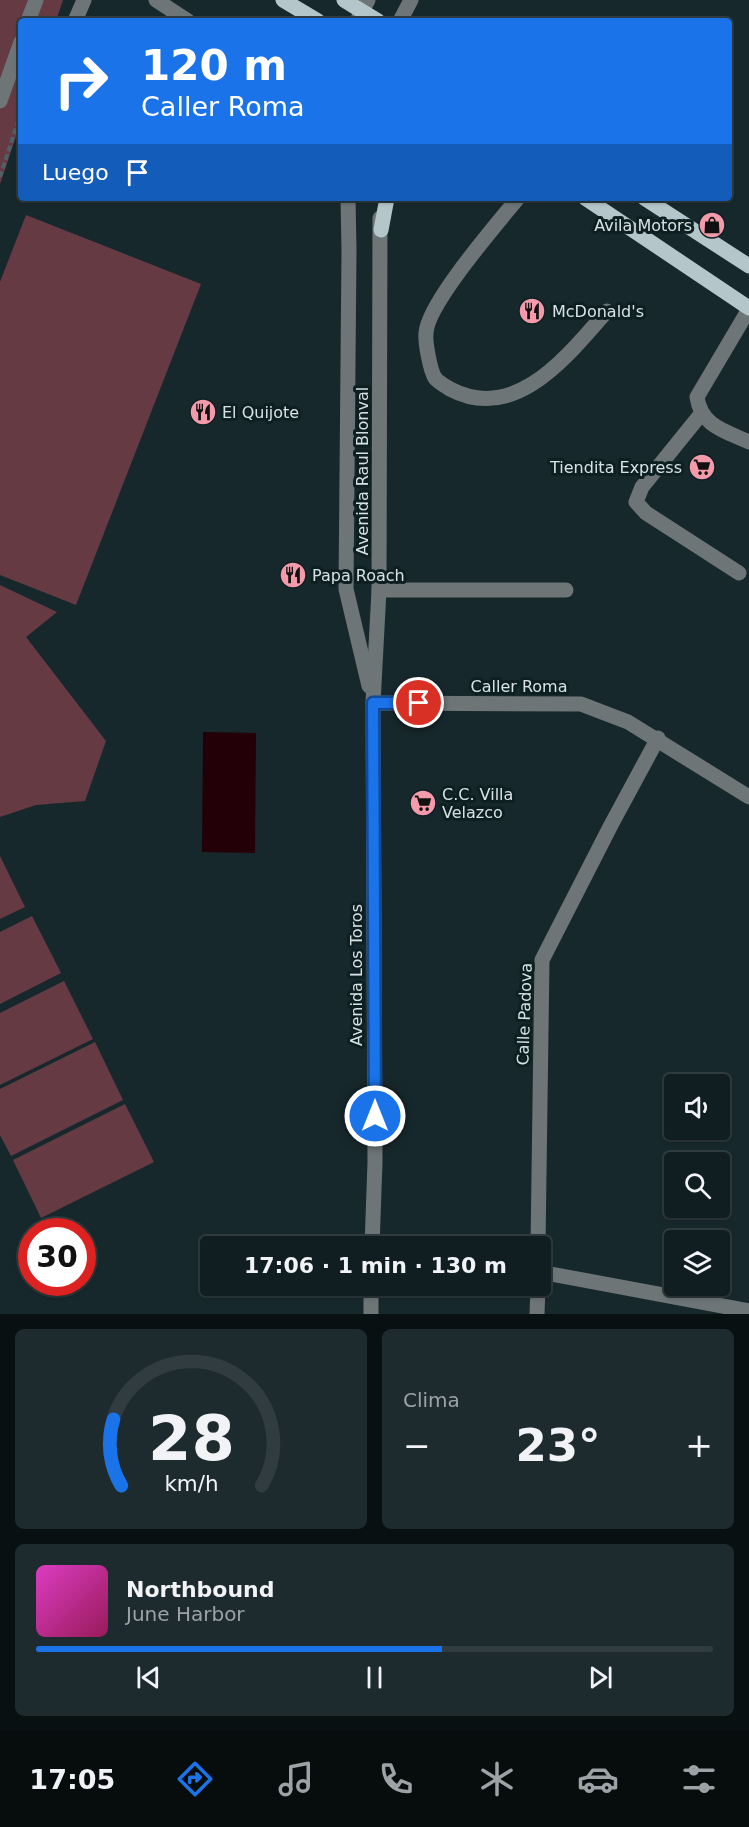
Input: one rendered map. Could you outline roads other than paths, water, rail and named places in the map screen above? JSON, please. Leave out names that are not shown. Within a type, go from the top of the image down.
[{"type":"main road","points":[[284,0],[313,18]]},
{"type":"main road","points":[[344,0],[362,10]]},
{"type":"main road","points":[[381,230],[386,201]]},
{"type":"main road","points":[[589,201],[749,309]]},
{"type":"main road","points":[[649,201],[749,266]]},
{"type":"street","points":[[29,18],[36,0]]},
{"type":"street","points":[[76,18],[84,0]]},
{"type":"street","points":[[156,0],[184,18]]},
{"type":"street","points":[[402,18],[411,0]]},
{"type":"street","points":[[0,101],[18,50]]},
{"type":"street","name":"Avenida Raul Blonval","points":[[347,201],[349,250],[346,589],[373,703]]},
{"type":"street","name":"Avenida Raul Blonval","points":[[373,703],[379,590],[380,201]]},
{"type":"street","points":[[516,201],[434,308],[426,333],[430,364],[435,378],[461,394],[487,400],[526,389],[565,359],[607,311]]},
{"type":"street","points":[[749,309],[697,398],[701,414],[707,422],[749,442]]},
{"type":"street","points":[[701,414],[642,487],[636,502],[646,513],[740,573]]},
{"type":"street","points":[[379,590],[566,590]]},
{"type":"street","name":"Caller Roma","points":[[373,703],[581,704],[628,722],[658,738],[749,797]]},
{"type":"street","name":"Avenida Los Toros","points":[[372,1236],[375,1162],[373,703]]},
{"type":"street","name":"Calle Padova","points":[[538,1236],[542,960],[610,825],[658,738]]},
{"type":"street","points":[[551,1274],[749,1311]]},
{"type":"street","points":[[370,1314],[371,1296]]},
{"type":"street","points":[[537,1314],[538,1296]]},
{"type":"place","name":"Avila Motors","points":[[712,225]]},
{"type":"place","name":"McDonald's","points":[[532,311]]},
{"type":"place","name":"El Quijote","points":[[203,412]]},
{"type":"place","name":"Tiendita Express","points":[[702,467]]},
{"type":"place","name":"Papa Roach","points":[[293,575]]},
{"type":"place","name":"C.C. Villa Velazco","points":[[423,803]]}]
